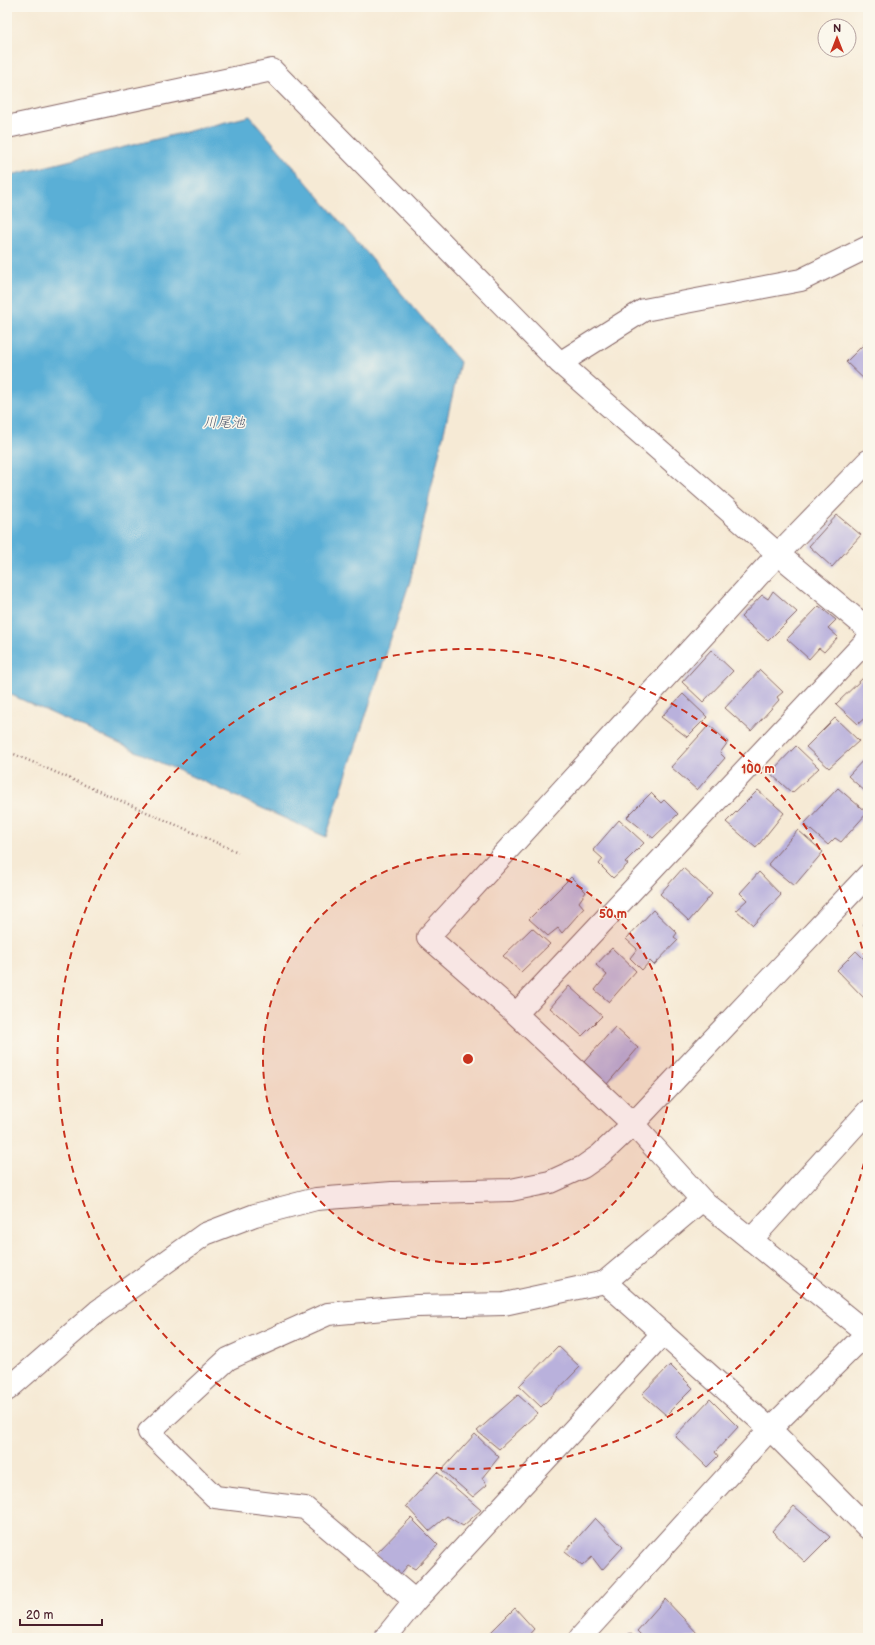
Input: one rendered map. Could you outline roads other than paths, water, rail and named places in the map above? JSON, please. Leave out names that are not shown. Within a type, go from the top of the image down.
[{"type":"street","points":[[7,127],[272,70],[560,363],[778,554],[868,629]]},
{"type":"street","points":[[560,363],[644,310],[801,280],[868,247]]},
{"type":"street","points":[[580,1638],[770,1429],[868,1333],[702,1200],[633,1124],[516,1014],[428,937],[778,554],[868,461]]},
{"type":"street","points":[[516,1014],[868,639]]},
{"type":"street","points":[[7,1390],[98,1311],[205,1234],[255,1215],[316,1199],[392,1193],[511,1190],[550,1182],[583,1167],[600,1155],[633,1124],[868,875]]},
{"type":"street","points":[[751,1240],[868,1111]]},
{"type":"street","points":[[415,1602],[305,1508],[215,1497],[149,1432],[228,1359],[328,1314],[416,1306],[504,1304],[605,1282],[702,1200]]},
{"type":"street","points":[[605,1282],[770,1429],[868,1528]]},
{"type":"street","points":[[385,1638],[415,1602],[663,1333]]},
{"type":"water","name":"川尾池","points":[[250,116],[460,362],[410,581],[326,837],[7,693],[7,176]]}]
